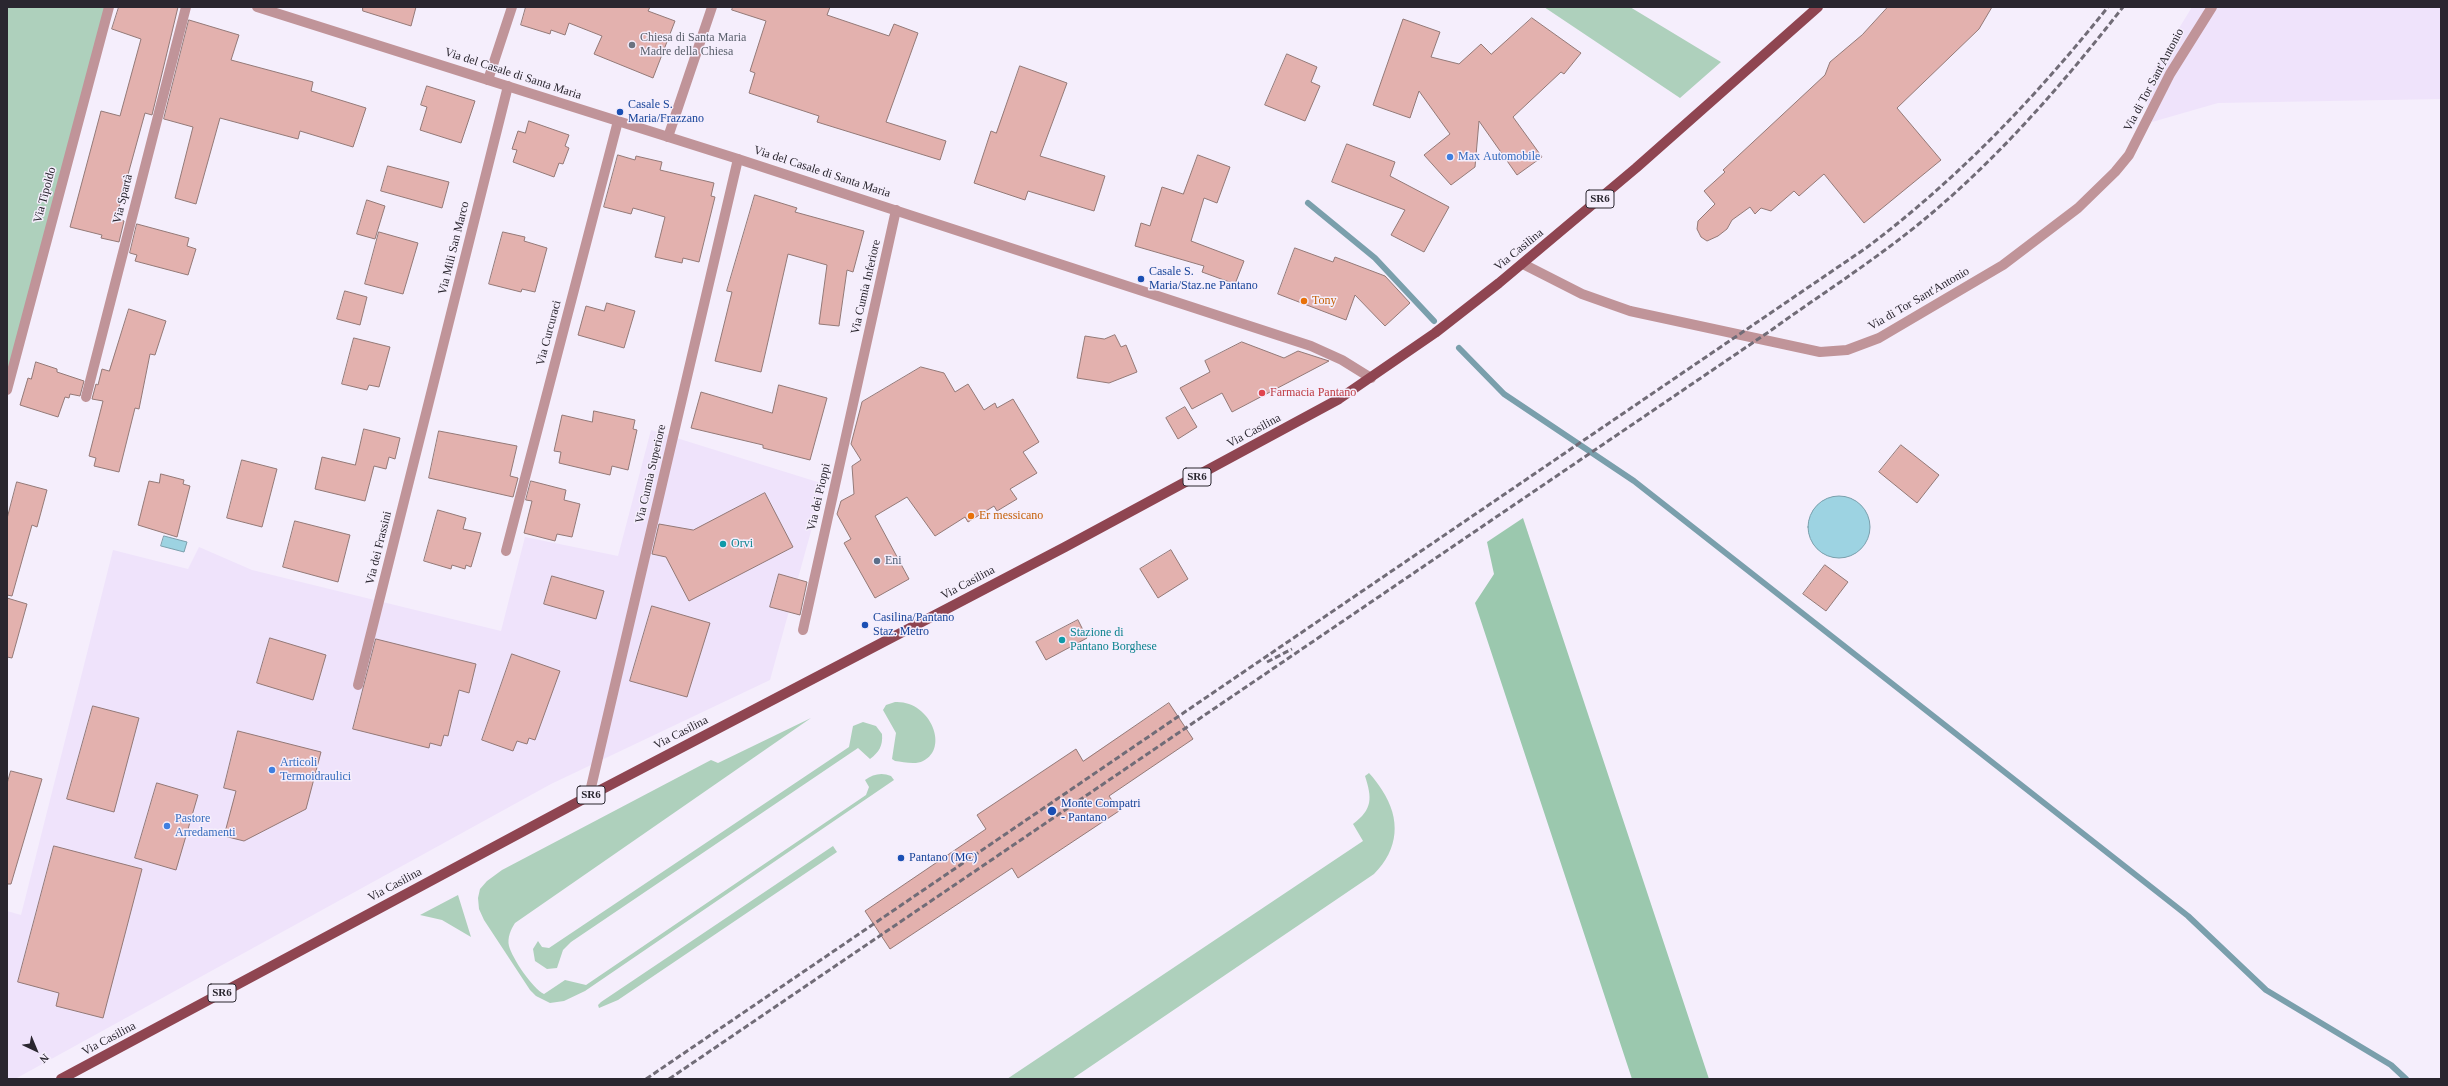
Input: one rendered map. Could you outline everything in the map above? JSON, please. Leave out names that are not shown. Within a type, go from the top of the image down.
[{"type":"main road","name":"Via Casilina","points":[[61,1079],[589,796],[1065,547],[1296,424],[1372,378],[1451,321],[1523,264],[1651,155],[1818,7]]},
{"type":"street","name":"Via Tipoldo","points":[[7,390],[109,7]]},
{"type":"street","name":"Via Spartà","points":[[86,397],[186,7]]},
{"type":"street","name":"Via del Casale di Santa Maria","points":[[257,7],[738,159],[1311,346],[1336,357],[1372,378]]},
{"type":"street","points":[[488,80],[512,7]]},
{"type":"street","points":[[668,137],[712,7]]},
{"type":"street","name":"Via di Tor Sant'Antonio","points":[[1523,264],[1591,298],[1650,316],[1820,352],[1847,350],[1868,343],[2011,260],[2066,218],[2112,175],[2129,155],[2170,74],[2212,7]]},
{"type":"street","name":"Via Mili San Marco","points":[[425,417],[508,86]]},
{"type":"street","name":"Via Curcuraci","points":[[506,551],[618,121]]},
{"type":"street","name":"Via Cumia Superiore","points":[[589,796],[738,159]]},
{"type":"street","name":"Via Cumia Inferiore","points":[[861,369],[896,210]]},
{"type":"street","name":"Via dei Pioppi","points":[[803,630],[861,369]]},
{"type":"street","name":"Via dei Frassini","points":[[358,685],[425,417]]},
{"type":"shaded area","points":[[2192,7],[2441,7],[2441,99],[2218,103],[2152,122],[2145,97],[2154,69]]},
{"type":"shaded area","points":[[651,430],[824,484],[770,680],[551,784],[15,1079],[7,1079],[7,911],[21,915],[113,550],[188,569],[199,547],[252,570],[501,631],[525,537],[618,556]]},
{"type":"green space","points":[[7,7],[109,7],[7,390]]},
{"type":"green space","points":[[1544,7],[1630,7],[1721,62],[1680,98]]},
{"type":"green space","points":[[1523,518],[1709,1079],[1632,1079],[1475,603],[1494,574],[1487,542]]},
{"type":"green space","points":[[895,702],[907,703],[918,709],[926,716],[932,726],[935,736],[935,746],[931,755],[923,761],[909,763],[895,761],[892,759],[896,733],[883,710],[886,705]]},
{"type":"green space","points":[[811,718],[515,923],[510,934],[509,946],[518,965],[534,986],[544,994],[565,980],[586,985],[866,795],[869,787],[865,780],[868,778],[878,774],[884,774],[891,776],[894,780],[585,991],[564,1001],[550,1003],[536,996],[530,990],[484,920],[479,909],[478,898],[480,889],[487,881],[502,870],[711,760],[718,763]]},
{"type":"green space","points":[[863,722],[876,726],[882,734],[880,748],[870,759],[858,748],[571,942],[563,950],[557,968],[547,969],[535,961],[533,949],[538,941],[542,947],[549,948],[849,747],[853,726]]},
{"type":"green space","points":[[1369,773],[1382,790],[1388,801],[1394,823],[1393,844],[1382,864],[1374,874],[1072,1079],[1007,1079],[1363,841],[1353,824],[1360,819],[1369,803],[1370,797],[1365,776]]},
{"type":"green space","points":[[833,846],[837,852],[618,1000],[599,1008],[598,1005],[601,1002]]},
{"type":"green space","points":[[458,895],[471,937],[442,920],[420,915]]},
{"type":"water","points":[[1839,496],[1851,499],[1861,505],[1867,515],[1870,527],[1867,539],[1861,549],[1851,555],[1839,558],[1827,555],[1817,549],[1811,539],[1808,527],[1811,515],[1817,505],[1827,499]]},
{"type":"water","points":[[164,536],[187,542],[184,552],[161,546]]},
{"type":"building","points":[[119,7],[178,7],[152,115],[145,113],[116,218],[124,221],[119,242],[101,238],[102,235],[70,227],[101,111],[120,116],[141,39],[112,29]]},
{"type":"building","points":[[363,7],[416,7],[411,26],[363,11]]},
{"type":"building","name":"Chiesa di Santa Maria Madre della Chiesa","points":[[526,7],[650,7],[648,11],[675,21],[653,78],[594,54],[602,36],[569,23],[565,35],[551,30],[550,34],[521,25]]},
{"type":"building","points":[[733,7],[830,7],[827,15],[889,36],[894,24],[918,33],[886,122],[946,141],[940,160],[817,122],[819,116],[749,93],[755,73],[750,71],[766,21],[732,10]]},
{"type":"building","points":[[1888,7],[1992,7],[1979,29],[1897,108],[1941,160],[1864,223],[1824,174],[1799,196],[1794,191],[1771,211],[1761,208],[1755,214],[1750,207],[1732,220],[1727,229],[1718,236],[1707,241],[1701,237],[1697,229],[1698,221],[1715,204],[1704,191],[1725,172],[1723,170],[1825,75],[1830,62],[1862,35]]},
{"type":"building","points":[[1532,18],[1581,53],[1564,74],[1561,72],[1513,117],[1542,157],[1517,175],[1479,121],[1475,167],[1451,185],[1424,155],[1450,134],[1419,91],[1410,118],[1373,105],[1403,19],[1440,32],[1431,57],[1459,64],[1481,44],[1491,54]]},
{"type":"building","points":[[189,20],[239,35],[231,60],[313,82],[311,91],[366,108],[353,147],[300,131],[298,139],[220,118],[196,204],[175,198],[193,127],[164,119]]},
{"type":"building","points":[[1287,54],[1317,67],[1311,82],[1320,86],[1305,121],[1265,105]]},
{"type":"building","points":[[1020,66],[1067,83],[1040,156],[1105,176],[1094,211],[1028,191],[1025,200],[974,183],[991,131],[996,133]]},
{"type":"building","points":[[427,86],[475,101],[461,143],[420,130],[427,107],[421,105]]},
{"type":"building","points":[[529,121],[569,135],[565,146],[569,148],[563,164],[559,163],[554,177],[513,162],[517,150],[512,149],[518,131],[525,133]]},
{"type":"building","points":[[1347,144],[1395,162],[1390,176],[1449,207],[1424,252],[1391,235],[1405,210],[1332,182]]},
{"type":"building","points":[[618,155],[635,160],[636,156],[662,162],[660,170],[714,183],[711,196],[715,197],[699,262],[683,258],[682,263],[655,257],[665,217],[633,208],[631,214],[604,207]]},
{"type":"building","points":[[1198,155],[1230,167],[1217,203],[1204,198],[1191,241],[1244,261],[1235,284],[1202,272],[1204,266],[1135,246],[1141,223],[1150,226],[1162,187],[1183,194]]},
{"type":"building","points":[[388,166],[449,182],[442,208],[381,191]]},
{"type":"building","points":[[755,195],[797,208],[795,212],[864,231],[853,272],[847,270],[839,326],[819,324],[827,265],[788,254],[761,372],[715,361],[732,292],[727,291]]},
{"type":"building","points":[[367,200],[385,206],[375,239],[357,234]]},
{"type":"building","points":[[137,224],[189,238],[187,246],[196,249],[188,275],[135,261],[137,255],[130,253]]},
{"type":"building","points":[[379,232],[418,243],[403,294],[365,284]]},
{"type":"building","points":[[503,232],[525,237],[524,241],[547,248],[535,292],[522,289],[521,292],[489,284]]},
{"type":"building","points":[[1295,248],[1333,262],[1335,257],[1385,276],[1410,303],[1385,326],[1355,295],[1346,320],[1278,294]]},
{"type":"building","points":[[345,291],[367,297],[360,325],[337,319]]},
{"type":"building","points":[[607,303],[635,311],[624,348],[578,335],[586,306],[604,311]]},
{"type":"building","points":[[129,309],[166,321],[155,355],[150,354],[139,409],[135,408],[119,472],[94,466],[96,458],[89,456],[103,401],[92,399],[96,384],[98,385],[102,369],[109,371]]},
{"type":"building","points":[[1115,335],[1121,347],[1126,345],[1137,372],[1109,383],[1077,378],[1085,336],[1104,339]]},
{"type":"building","points":[[354,338],[390,347],[379,387],[369,385],[367,390],[342,384]]},
{"type":"building","points":[[1242,342],[1284,358],[1298,351],[1329,361],[1232,412],[1222,393],[1192,409],[1180,388],[1210,372],[1205,361]]},
{"type":"building","points":[[36,362],[57,369],[57,372],[84,381],[80,396],[70,394],[69,398],[65,397],[58,417],[20,405],[28,378],[31,379]]},
{"type":"building","points":[[921,367],[944,373],[955,392],[968,384],[984,410],[995,403],[997,408],[1013,399],[1039,442],[1023,452],[1037,473],[1010,489],[1017,499],[997,511],[994,506],[968,522],[965,517],[935,536],[907,497],[875,516],[909,579],[875,598],[844,543],[851,539],[837,514],[841,501],[854,494],[852,466],[861,460],[851,444],[862,402]]},
{"type":"building","points":[[779,385],[827,398],[810,460],[763,448],[763,445],[691,428],[701,392],[772,413]]},
{"type":"building","points":[[1185,407],[1197,427],[1178,439],[1166,418]]},
{"type":"building","points":[[594,411],[635,420],[633,429],[637,430],[628,470],[612,466],[610,475],[559,463],[561,452],[554,451],[562,415],[592,422]]},
{"type":"building","points":[[364,429],[400,438],[395,459],[389,457],[386,469],[374,466],[365,501],[315,489],[322,457],[355,465]]},
{"type":"building","points":[[439,431],[517,446],[510,476],[518,478],[513,497],[429,478]]},
{"type":"building","points":[[1901,445],[1939,475],[1917,503],[1879,472]]},
{"type":"building","points":[[242,460],[277,469],[262,527],[227,518]]},
{"type":"building","points":[[161,474],[184,480],[183,484],[190,486],[177,537],[138,525],[149,481],[159,483]]},
{"type":"building","points":[[531,481],[566,490],[564,500],[580,504],[572,537],[557,534],[555,541],[524,533],[532,501],[526,500]]},
{"type":"building","points":[[17,482],[47,490],[37,527],[32,525],[12,596],[7,595],[7,519]]},
{"type":"building","name":"Orvi","points":[[765,493],[793,547],[689,601],[666,557],[652,554],[659,524],[693,530]]},
{"type":"building","points":[[438,510],[466,518],[463,529],[481,533],[471,567],[466,565],[465,569],[452,565],[451,569],[424,561]]},
{"type":"building","points":[[295,521],[350,535],[338,582],[283,567]]},
{"type":"building","points":[[1171,550],[1188,579],[1158,598],[1140,569]]},
{"type":"building","points":[[1825,565],[1848,582],[1826,611],[1803,594]]},
{"type":"building","points":[[779,574],[807,582],[800,615],[770,607]]},
{"type":"building","points":[[552,576],[604,591],[596,619],[544,604]]},
{"type":"building","points":[[7,598],[27,604],[12,658],[7,657]]},
{"type":"building","points":[[652,606],[710,623],[687,697],[630,681]]},
{"type":"building","name":"Stazione di Pantano Borghese","points":[[1078,620],[1087,638],[1046,660],[1036,642]]},
{"type":"building","points":[[270,638],[326,655],[313,700],[257,683]]},
{"type":"building","points":[[376,639],[476,664],[469,693],[459,690],[448,736],[444,735],[441,746],[430,743],[429,748],[353,729]]},
{"type":"building","points":[[512,654],[560,671],[535,740],[529,738],[527,744],[517,741],[513,751],[482,740]]},
{"type":"building","points":[[1169,703],[1193,739],[1109,796],[1119,811],[1018,878],[1012,868],[890,949],[865,911],[986,829],[977,815],[1076,749],[1083,761]]},
{"type":"building","points":[[93,706],[139,718],[114,812],[67,799]]},
{"type":"building","name":"Articoli Termoidraulici","points":[[238,731],[321,752],[306,809],[244,841],[224,836],[236,791],[224,788]]},
{"type":"building","points":[[11,771],[42,779],[11,884],[7,884],[7,784]]},
{"type":"building","name":"Pastore Arredamenti","points":[[157,783],[198,795],[176,870],[135,858]]},
{"type":"building","points":[[54,846],[142,869],[103,1018],[56,1006],[59,993],[18,982]]},
{"type":"waterway","points":[[1308,203],[1375,258],[1434,321]]},
{"type":"waterway","points":[[1459,348],[1504,394],[1634,481],[2188,916],[2266,990],[2391,1065],[2406,1079]]},
{"type":"railway","points":[[646,1079],[1866,248],[1900,222],[1964,165],[2024,105],[2108,7]]},
{"type":"railway","points":[[669,1079],[1770,331],[1883,251],[1920,223],[1948,199],[2002,148],[2028,121],[2123,7]]},
{"type":"railway","points":[[1267,662],[1292,649]]},
{"type":"place","name":"Chiesa di Santa Maria Madre della Chiesa","points":[[632,45]]},
{"type":"place","name":"Casale S. Maria/Frazzano","points":[[620,112]]},
{"type":"place","name":"Max Automobile","points":[[1450,157]]},
{"type":"place","name":"Casale S. Maria/Staz.ne Pantano","points":[[1141,279]]},
{"type":"place","name":"Tony","points":[[1304,301]]},
{"type":"place","name":"Farmacia Pantano","points":[[1262,393]]},
{"type":"place","name":"Er messicano","points":[[971,516]]},
{"type":"place","name":"Orvi","points":[[723,544]]},
{"type":"place","name":"Eni","points":[[877,561]]},
{"type":"place","name":"Casilina/Pantano Staz. Metro","points":[[865,625]]},
{"type":"place","name":"Stazione di Pantano Borghese","points":[[1062,640]]},
{"type":"place","name":"Articoli Termoidraulici","points":[[272,770]]},
{"type":"place","name":"Monte Compatri - Pantano","points":[[1052,811]]},
{"type":"place","name":"Pastore Arredamenti","points":[[167,826]]},
{"type":"place","name":"Pantano (MC)","points":[[901,858]]}]
